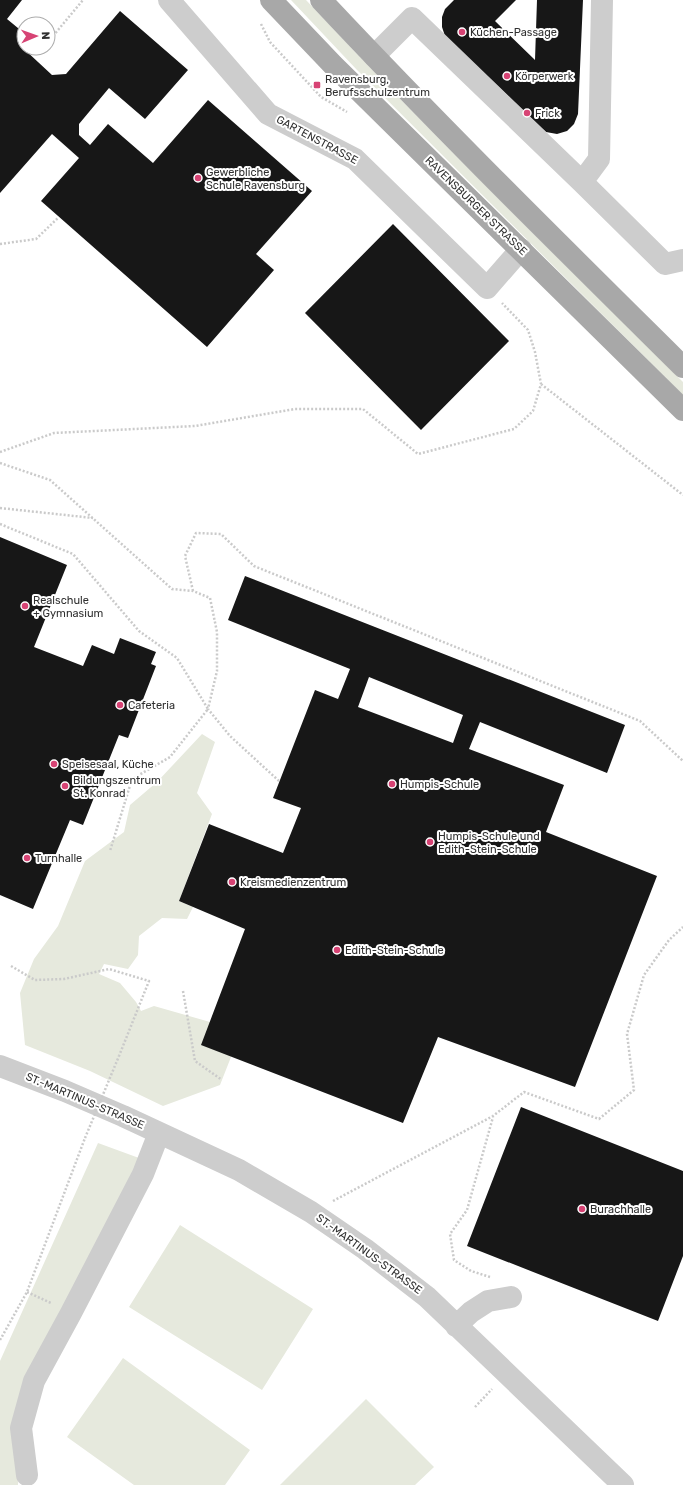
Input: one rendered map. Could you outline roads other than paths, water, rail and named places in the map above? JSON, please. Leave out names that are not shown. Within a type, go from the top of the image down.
[{"type":"main road","name":"RAVENSBURGER STRASSE","points":[[271,0],[333,65],[683,410]]},
{"type":"main road","points":[[322,0],[484,170],[681,362]]},
{"type":"street","name":"GARTENSTRASSE","points":[[169,0],[268,114],[355,159],[488,288],[521,249]]},
{"type":"street","points":[[582,182],[599,159],[602,0]]},
{"type":"street","points":[[374,56],[412,18],[665,264],[683,260]]},
{"type":"street","name":"ST.-MARTINUS-STRASSE","points":[[0,1066],[65,1091],[123,1116],[239,1170],[311,1212],[365,1249],[427,1297],[623,1485]]},
{"type":"street","points":[[27,1475],[21,1428],[34,1380],[71,1313],[143,1174],[159,1133]]},
{"type":"street","points":[[456,1326],[471,1312],[488,1301],[511,1297]]},
{"type":"place","name":"Küchen-Passage","points":[[462,32]]},
{"type":"place","name":"Körperwerk","points":[[507,76]]},
{"type":"place","name":"Ravensburg, Berufsschulzentrum","points":[[317,85]]},
{"type":"place","name":"Frick","points":[[527,113]]},
{"type":"place","name":"Gewerbliche Schule Ravensburg","points":[[198,178]]},
{"type":"place","name":"Realschule + Gymnasium","points":[[25,606]]},
{"type":"place","name":"Cafeteria","points":[[120,705]]},
{"type":"place","name":"Speisesaal, Küche","points":[[54,764]]},
{"type":"place","name":"Humpis-Schule","points":[[392,784]]},
{"type":"place","name":"Bildungszentrum St. Konrad","points":[[65,786]]},
{"type":"place","name":"Humpis-Schule und Edith-Stein-Schule","points":[[430,842]]},
{"type":"place","name":"Turnhalle","points":[[27,858]]},
{"type":"place","name":"Kreismedienzentrum","points":[[232,882]]},
{"type":"place","name":"Edith-Stein-Schule","points":[[337,950]]},
{"type":"place","name":"Burachhalle","points":[[582,1209]]}]
